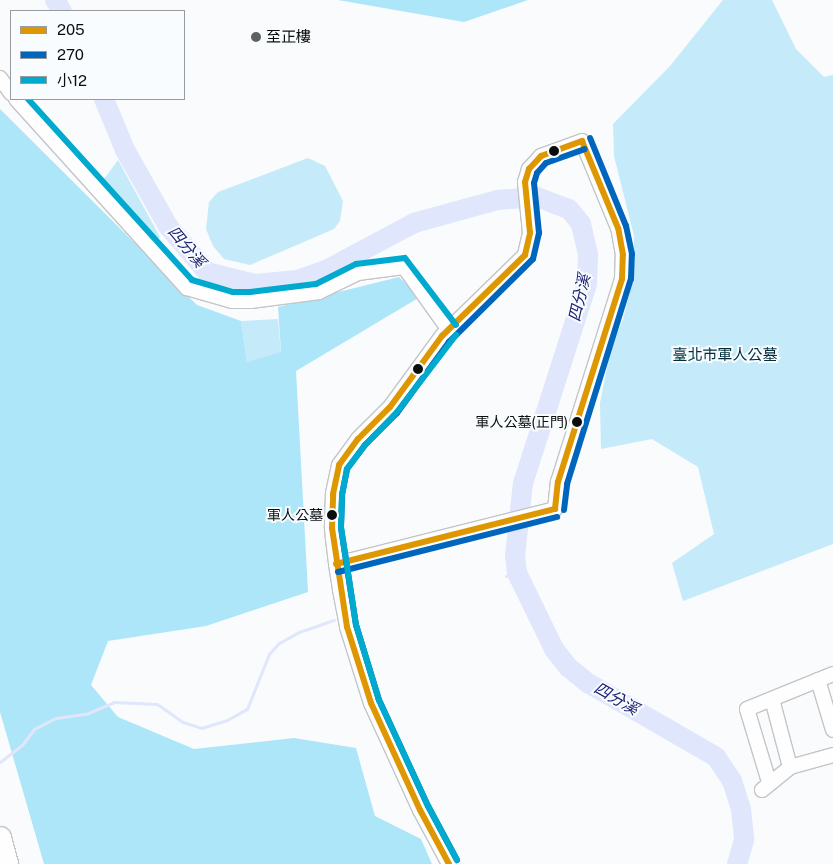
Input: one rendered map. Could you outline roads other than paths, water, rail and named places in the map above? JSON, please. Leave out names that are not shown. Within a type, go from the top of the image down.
[{"type":"highway","points":[[0,837],[7,864]]},
{"type":"street","points":[[0,78],[10,91]]},
{"type":"street","points":[[17,100],[187,288],[232,301],[251,301],[319,292],[358,273],[404,267],[449,330]]},
{"type":"street","points":[[336,564],[555,509],[558,482],[622,280],[623,255],[618,228],[582,141],[541,156],[529,169],[525,186],[530,232],[525,255],[449,330],[390,407],[358,439],[339,465],[332,494],[332,528],[336,564],[347,627],[371,703],[420,810],[450,864]]},
{"type":"street","points":[[833,674],[747,709],[766,786],[790,766],[833,755]]},
{"type":"street","points":[[818,680],[833,730]]},
{"type":"street","points":[[772,699],[790,766]]},
{"type":"waterway","name":"四分溪","points":[[55,0],[61,10]]},
{"type":"waterway","name":"四分溪","points":[[104,100],[125,150],[168,226],[207,272],[255,284],[298,280],[328,269],[414,223],[497,200],[537,197],[569,209],[581,224],[588,255],[587,284],[523,483],[515,555],[517,573],[554,649],[568,667],[588,683],[716,757],[732,781],[741,809],[744,840],[737,864]]},
{"type":"waterway","points":[[506,576],[517,573]]},
{"type":"waterway","points":[[0,762],[22,745],[34,729],[56,718],[86,714],[114,702],[157,704],[183,722],[201,728],[227,720],[247,709],[269,654],[279,643],[299,632],[334,620]]},
{"type":"place","name":"至正樓","points":[[256,37]]},
{"type":"place","name":"軍人公墓(正門)","points":[[577,422]]},
{"type":"place","name":"軍人公墓","points":[[332,515]]},
{"type":"park label","name":"臺北市軍人公墓","points":[[725,355]]}]
